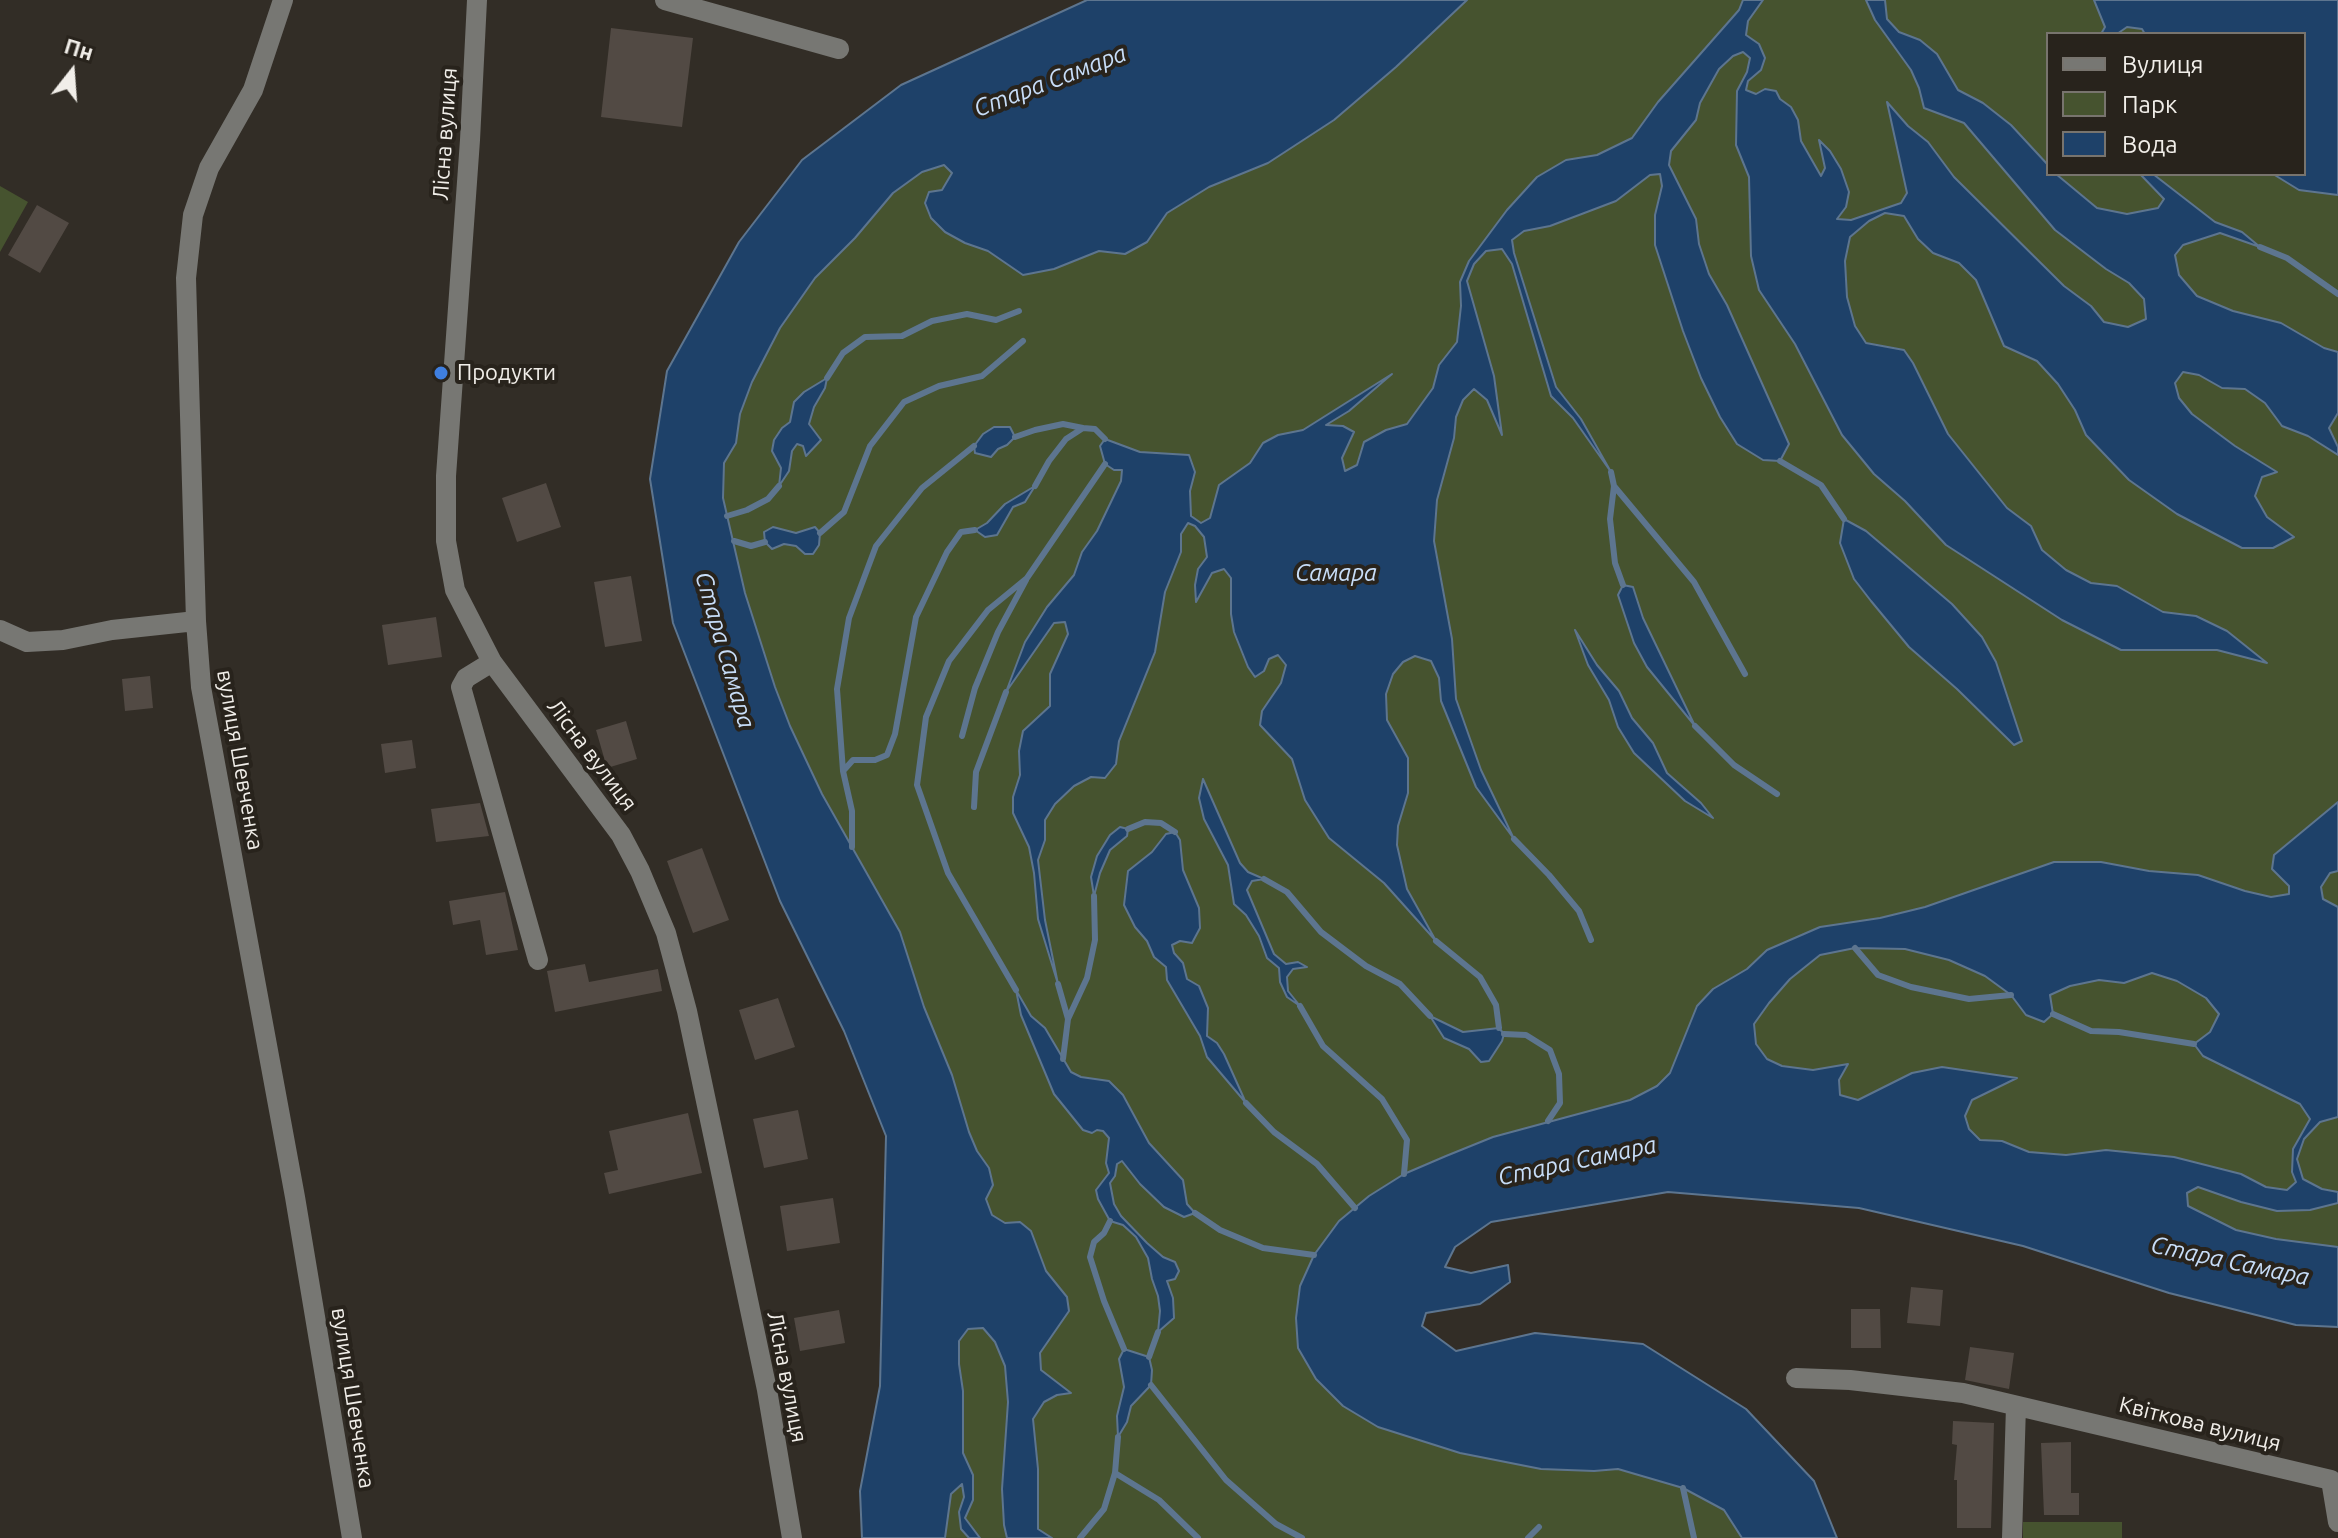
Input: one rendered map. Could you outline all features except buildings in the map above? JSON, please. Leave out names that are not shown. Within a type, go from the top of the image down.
[{"type":"street","name":"вулиця Шевченка","points":[[283,0],[253,90],[209,168],[193,215],[186,278],[196,621],[201,687],[295,1197],[352,1538]]},
{"type":"street","name":"Лісна вулиця","points":[[477,0],[446,476],[446,541],[455,590],[492,662],[621,835],[666,933],[687,1011],[765,1380],[792,1538]]},
{"type":"street","points":[[665,0],[839,49]]},
{"type":"street","points":[[0,630],[27,642],[63,640],[112,630],[196,621]]},
{"type":"street","points":[[492,662],[466,678],[461,687],[538,960]]},
{"type":"street","name":"Квіткова вулиця","points":[[1796,1378],[1850,1380],[1963,1393],[2331,1480],[2338,1522]]},
{"type":"street","points":[[2012,1538],[2016,1406]]},
{"type":"green space","points":[[1087,0],[2338,0],[2338,1327],[2296,1325],[2169,1293],[2023,1246],[1859,1208],[1668,1192],[1491,1222],[1455,1247],[1444,1267],[1422,1326],[1456,1351],[1535,1333],[1643,1344],[1746,1409],[1814,1481],[1837,1538],[862,1538],[860,1491],[880,1386],[886,1136],[844,1031],[780,901],[673,623],[650,479],[667,371],[739,242],[802,160],[901,85]]},
{"type":"green space","points":[[0,186],[28,202],[0,252]]},
{"type":"green space","points":[[2023,1522],[2122,1522],[2122,1538],[2023,1538]]},
{"type":"water","name":"Стара Самара","points":[[1087,0],[1467,0],[1334,120],[1268,163],[1209,187],[1167,213],[1147,242],[1125,254],[1099,251],[1054,269],[1023,275],[988,251],[945,232],[931,218],[925,203],[929,192],[942,190],[952,173],[944,165],[922,172],[893,193],[855,238],[815,278],[780,328],[752,382],[740,414],[736,443],[724,463],[723,498],[745,593],[775,687],[822,794],[900,932],[924,1007],[952,1075],[969,1132],[989,1168],[993,1185],[986,1199],[992,1215],[1005,1223],[1020,1222],[1031,1231],[1046,1271],[1067,1297],[1069,1311],[1040,1353],[1041,1370],[1071,1393],[1057,1395],[1044,1402],[1033,1419],[1038,1469],[1038,1529],[1052,1538],[1007,1538],[1002,1489],[1008,1402],[1005,1366],[995,1342],[983,1328],[968,1329],[959,1341],[963,1453],[973,1475],[973,1500],[965,1518],[980,1538],[969,1538],[961,1529],[962,1484],[951,1494],[945,1538],[862,1538],[860,1491],[880,1386],[886,1136],[844,1031],[780,901],[673,623],[650,479],[667,371],[739,242],[802,160],[901,85]]},
{"type":"water","name":"Самара","points":[[1743,0],[1763,0],[1748,21],[1746,35],[1759,44],[1765,58],[1761,70],[1748,81],[1746,90],[1756,94],[1765,89],[1776,91],[1780,99],[1791,107],[1798,120],[1801,141],[1821,176],[1825,168],[1819,140],[1830,151],[1841,169],[1849,192],[1846,207],[1837,219],[1851,220],[1901,203],[1907,193],[1887,102],[1908,126],[1928,142],[1954,177],[2064,286],[2091,306],[2104,322],[2128,327],[2146,319],[2144,299],[2129,283],[2055,230],[1964,123],[1924,108],[1911,70],[1875,20],[1866,0],[1885,0],[1887,19],[1899,32],[1920,40],[1937,54],[1958,90],[1983,103],[2011,125],[2046,163],[2046,176],[2058,176],[2097,208],[2127,214],[2158,208],[2164,199],[2142,176],[2156,176],[2215,222],[2242,232],[2260,247],[2220,233],[2183,245],[2175,255],[2179,275],[2197,296],[2233,311],[2281,323],[2324,348],[2338,352],[2338,413],[2329,428],[2338,447],[2338,455],[2308,436],[2282,426],[2265,403],[2245,389],[2222,388],[2199,375],[2183,372],[2175,383],[2179,398],[2192,414],[2277,472],[2262,477],[2255,496],[2267,517],[2294,537],[2273,548],[2242,548],[2177,514],[2129,480],[2086,435],[2058,384],[2037,361],[2004,346],[1976,280],[1959,263],[1933,253],[1918,239],[1904,216],[1885,213],[1869,221],[1850,237],[1845,261],[1847,297],[1855,326],[1866,343],[1904,350],[1948,434],[2007,508],[2031,526],[2042,550],[2066,570],[2091,583],[2117,586],[2163,612],[2196,616],[2227,631],[2267,663],[2217,650],[2121,650],[2062,620],[1946,545],[1905,501],[1874,474],[1842,435],[1795,344],[1759,290],[1751,256],[1749,177],[1736,145],[1737,91],[1750,58],[1743,52],[1733,56],[1719,69],[1700,103],[1696,120],[1671,151],[1669,165],[1696,219],[1699,244],[1709,274],[1727,305],[1789,444],[1780,461],[1763,460],[1737,444],[1701,378],[1655,245],[1655,215],[1662,186],[1660,174],[1650,175],[1616,201],[1550,226],[1524,231],[1512,240],[1556,387],[1581,419],[1611,472],[1573,418],[1551,396],[1512,264],[1502,249],[1486,251],[1474,264],[1467,281],[1494,376],[1502,435],[1487,400],[1474,389],[1463,400],[1456,417],[1454,438],[1437,500],[1434,541],[1452,639],[1456,699],[1481,770],[1514,839],[1476,787],[1441,701],[1439,678],[1431,661],[1415,656],[1403,662],[1393,674],[1386,694],[1387,720],[1408,758],[1408,793],[1398,826],[1397,845],[1407,889],[1436,941],[1384,883],[1329,838],[1305,800],[1292,759],[1260,725],[1262,711],[1281,683],[1286,665],[1278,655],[1269,659],[1264,671],[1255,677],[1248,667],[1234,632],[1231,578],[1224,569],[1212,573],[1196,602],[1198,569],[1207,557],[1204,537],[1188,523],[1181,534],[1181,552],[1165,592],[1155,652],[1119,741],[1116,764],[1105,778],[1091,777],[1074,786],[1055,804],[1045,820],[1045,840],[1038,860],[1045,920],[1058,984],[1038,919],[1029,847],[1013,813],[1013,797],[1020,775],[1019,751],[1023,731],[1050,706],[1050,674],[1068,634],[1065,622],[1054,623],[1006,692],[1025,642],[1047,607],[1074,575],[1082,552],[1097,531],[1121,481],[1122,470],[1114,470],[1105,464],[1100,446],[1105,439],[1140,452],[1189,455],[1195,472],[1190,491],[1191,516],[1201,523],[1210,518],[1219,485],[1250,463],[1263,443],[1278,435],[1303,430],[1392,374],[1349,411],[1326,425],[1343,426],[1354,432],[1342,458],[1345,471],[1357,465],[1364,442],[1386,430],[1407,424],[1433,388],[1439,365],[1457,342],[1460,282],[1469,261],[1507,210],[1537,177],[1566,160],[1597,155],[1632,138],[1658,102],[1739,10]]},
{"type":"water","points":[[2094,0],[2338,0],[2338,195],[2299,190],[2276,176],[2306,176],[2306,32],[2144,32],[2127,27],[2120,32],[2102,32],[2105,27]]},
{"type":"water","points":[[827,378],[809,424],[821,440],[806,456],[803,446],[797,444],[792,451],[789,471],[779,486],[781,468],[772,451],[774,440],[790,422],[794,402]]},
{"type":"water","points":[[994,427],[1010,427],[1015,437],[991,457],[975,453],[974,446],[983,434]]},
{"type":"water","points":[[1035,486],[1025,502],[1013,507],[997,535],[985,537],[975,530],[987,523],[1005,504]]},
{"type":"water","points":[[1844,519],[1866,531],[1952,604],[1982,637],[1996,662],[2022,741],[2014,745],[1909,647],[1871,601],[1854,579],[1840,543]]},
{"type":"water","points":[[773,527],[796,533],[815,527],[820,533],[819,545],[813,554],[805,554],[796,546],[784,544],[772,549],[765,542],[764,532]]},
{"type":"water","points":[[1623,585],[1633,587],[1643,618],[1695,726],[1647,667],[1634,643],[1618,595]]},
{"type":"water","points":[[1575,630],[1597,665],[1619,691],[1632,718],[1653,743],[1667,773],[1713,818],[1685,801],[1634,753],[1588,665]]},
{"type":"water","points":[[1203,779],[1240,863],[1248,872],[1264,879],[1252,881],[1247,890],[1274,954],[1286,964],[1298,962],[1307,967],[1293,969],[1287,977],[1288,991],[1300,1006],[1287,997],[1280,982],[1279,968],[1267,958],[1259,936],[1246,915],[1234,904],[1228,865],[1204,819],[1199,798]]},
{"type":"water","name":"Стара Самара","points":[[2338,802],[2338,871],[2330,873],[2321,887],[2323,899],[2338,907],[2338,1117],[2320,1122],[2304,1139],[2297,1159],[2303,1179],[2322,1189],[2338,1192],[2338,1203],[2310,1210],[2277,1211],[2198,1187],[2187,1193],[2188,1206],[2236,1230],[2338,1247],[2338,1327],[2296,1325],[2169,1293],[2023,1246],[1859,1208],[1668,1192],[1491,1222],[1455,1247],[1445,1267],[1471,1273],[1508,1265],[1510,1282],[1480,1304],[1426,1313],[1422,1326],[1456,1351],[1535,1333],[1643,1344],[1746,1409],[1814,1481],[1837,1538],[1742,1538],[1724,1510],[1683,1488],[1618,1469],[1541,1469],[1460,1453],[1378,1427],[1343,1406],[1316,1379],[1298,1348],[1296,1318],[1300,1286],[1314,1255],[1339,1221],[1369,1196],[1404,1174],[1446,1156],[1493,1137],[1630,1100],[1657,1086],[1670,1073],[1697,1006],[1713,989],[1747,969],[1767,950],[1820,927],[1925,907],[2054,862],[2101,862],[2149,871],[2198,875],[2271,897],[2289,894],[2289,886],[2272,869],[2274,855]],"holes":[[[1855,948],[1905,949],[1949,960],[1985,976],[2011,995],[2026,1015],[2044,1022],[2053,1014],[2050,995],[2070,986],[2099,980],[2124,983],[2152,973],[2177,981],[2206,998],[2219,1014],[2210,1032],[2194,1044],[2203,1056],[2300,1104],[2310,1119],[2293,1149],[2292,1172],[2296,1182],[2287,1190],[2266,1187],[2241,1174],[2174,1157],[2106,1150],[2066,1155],[2029,1152],[2002,1141],[1980,1140],[1969,1129],[1965,1116],[1972,1100],[2017,1078],[1942,1067],[1912,1073],[1858,1100],[1840,1095],[1839,1080],[1848,1064],[1813,1070],[1782,1066],[1767,1059],[1756,1044],[1754,1024],[1769,1003],[1790,979],[1820,955]]]},
{"type":"water","points":[[1120,827],[1128,829],[1127,836],[1110,850],[1094,896],[1091,877],[1097,856],[1110,835]]},
{"type":"water","points":[[1175,832],[1180,840],[1183,870],[1199,908],[1200,928],[1192,943],[1180,941],[1172,945],[1174,953],[1183,963],[1187,979],[1199,986],[1208,1008],[1207,1036],[1217,1043],[1224,1054],[1246,1103],[1207,1057],[1200,1036],[1167,980],[1166,967],[1154,957],[1124,905],[1128,871],[1152,852],[1166,834]]},
{"type":"water","points":[[1016,990],[1031,1016],[1045,1028],[1071,1072],[1081,1077],[1109,1081],[1123,1095],[1149,1143],[1183,1180],[1187,1204],[1195,1213],[1184,1217],[1164,1207],[1122,1161],[1117,1164],[1110,1183],[1114,1204],[1121,1216],[1163,1257],[1175,1262],[1179,1271],[1175,1279],[1167,1281],[1173,1298],[1174,1318],[1158,1332],[1158,1296],[1148,1258],[1136,1237],[1123,1225],[1110,1221],[1098,1199],[1096,1190],[1109,1173],[1106,1163],[1109,1138],[1103,1131],[1092,1133],[1083,1130],[1054,1094],[1021,1015]]},
{"type":"water","points":[[1430,1016],[1463,1032],[1499,1028],[1504,1034],[1502,1041],[1489,1061],[1481,1062],[1469,1049],[1444,1038]]},
{"type":"water","points":[[1124,1349],[1149,1357],[1151,1385],[1131,1406],[1127,1422],[1118,1437],[1117,1416],[1124,1387],[1119,1359]]},
{"type":"waterway","points":[[2260,247],[2287,258],[2338,294]]},
{"type":"waterway","points":[[827,378],[843,353],[865,337],[902,336],[932,321],[967,314],[996,320],[1019,311]]},
{"type":"waterway","points":[[820,533],[844,512],[870,446],[904,402],[939,386],[982,376],[1023,341]]},
{"type":"waterway","points":[[1015,437],[1063,424],[1083,428]]},
{"type":"waterway","points":[[1035,486],[1066,439],[1083,428],[1095,429],[1105,439]]},
{"type":"waterway","points":[[852,847],[852,811],[843,771],[837,689],[849,618],[876,546],[922,488],[974,446]]},
{"type":"waterway","points":[[1780,461],[1821,485],[1844,519]]},
{"type":"waterway","points":[[1016,990],[948,873],[917,785],[926,717],[949,661],[988,610],[1027,578],[1105,464]]},
{"type":"waterway","points":[[1611,472],[1614,486],[1610,519],[1615,563],[1623,585]]},
{"type":"waterway","points":[[727,516],[768,499],[779,486]]},
{"type":"waterway","points":[[1614,486],[1694,582],[1745,674]]},
{"type":"waterway","points":[[844,770],[853,760],[875,760],[887,755],[895,734],[916,617],[947,552],[961,532],[975,530]]},
{"type":"waterway","points":[[734,541],[751,546],[765,542]]},
{"type":"waterway","points":[[962,736],[975,688],[998,632],[1026,580]]},
{"type":"waterway","points":[[974,807],[976,772],[1006,692]]},
{"type":"waterway","points":[[1695,726],[1734,765],[1777,794]]},
{"type":"waterway","points":[[1128,829],[1145,822],[1161,823],[1175,832]]},
{"type":"waterway","points":[[1514,839],[1579,911],[1591,940]]},
{"type":"waterway","points":[[1264,879],[1287,892],[1321,932],[1366,966],[1400,984],[1430,1016]]},
{"type":"waterway","points":[[1068,1019],[1087,978],[1095,940],[1094,896]]},
{"type":"waterway","points":[[1436,941],[1480,977],[1496,1005],[1499,1028]]},
{"type":"waterway","points":[[1855,948],[1878,975],[1911,987],[1969,999],[2011,995]]},
{"type":"waterway","points":[[1058,984],[1068,1019],[1063,1059]]},
{"type":"waterway","points":[[1300,1006],[1323,1046],[1382,1099],[1407,1140],[1404,1174]]},
{"type":"waterway","points":[[2053,1014],[2091,1031],[2119,1032],[2194,1044]]},
{"type":"waterway","points":[[1504,1034],[1526,1035],[1550,1050],[1559,1074],[1560,1103],[1548,1121]]},
{"type":"waterway","points":[[1246,1103],[1274,1132],[1317,1164],[1355,1208]]},
{"type":"waterway","points":[[1195,1213],[1220,1230],[1263,1248],[1314,1255]]},
{"type":"waterway","points":[[1110,1221],[1104,1233],[1094,1242],[1090,1257],[1124,1349]]},
{"type":"waterway","points":[[1149,1357],[1158,1332]]},
{"type":"waterway","points":[[1151,1385],[1226,1480],[1276,1524],[1302,1538]]},
{"type":"waterway","points":[[1080,1538],[1104,1509],[1115,1473],[1118,1437]]},
{"type":"waterway","points":[[1115,1473],[1159,1500],[1198,1538]]},
{"type":"waterway","points":[[1683,1488],[1694,1538]]},
{"type":"waterway","points":[[1528,1538],[1539,1527]]},
{"type":"place","name":"Продукти","points":[[441,373]]}]
